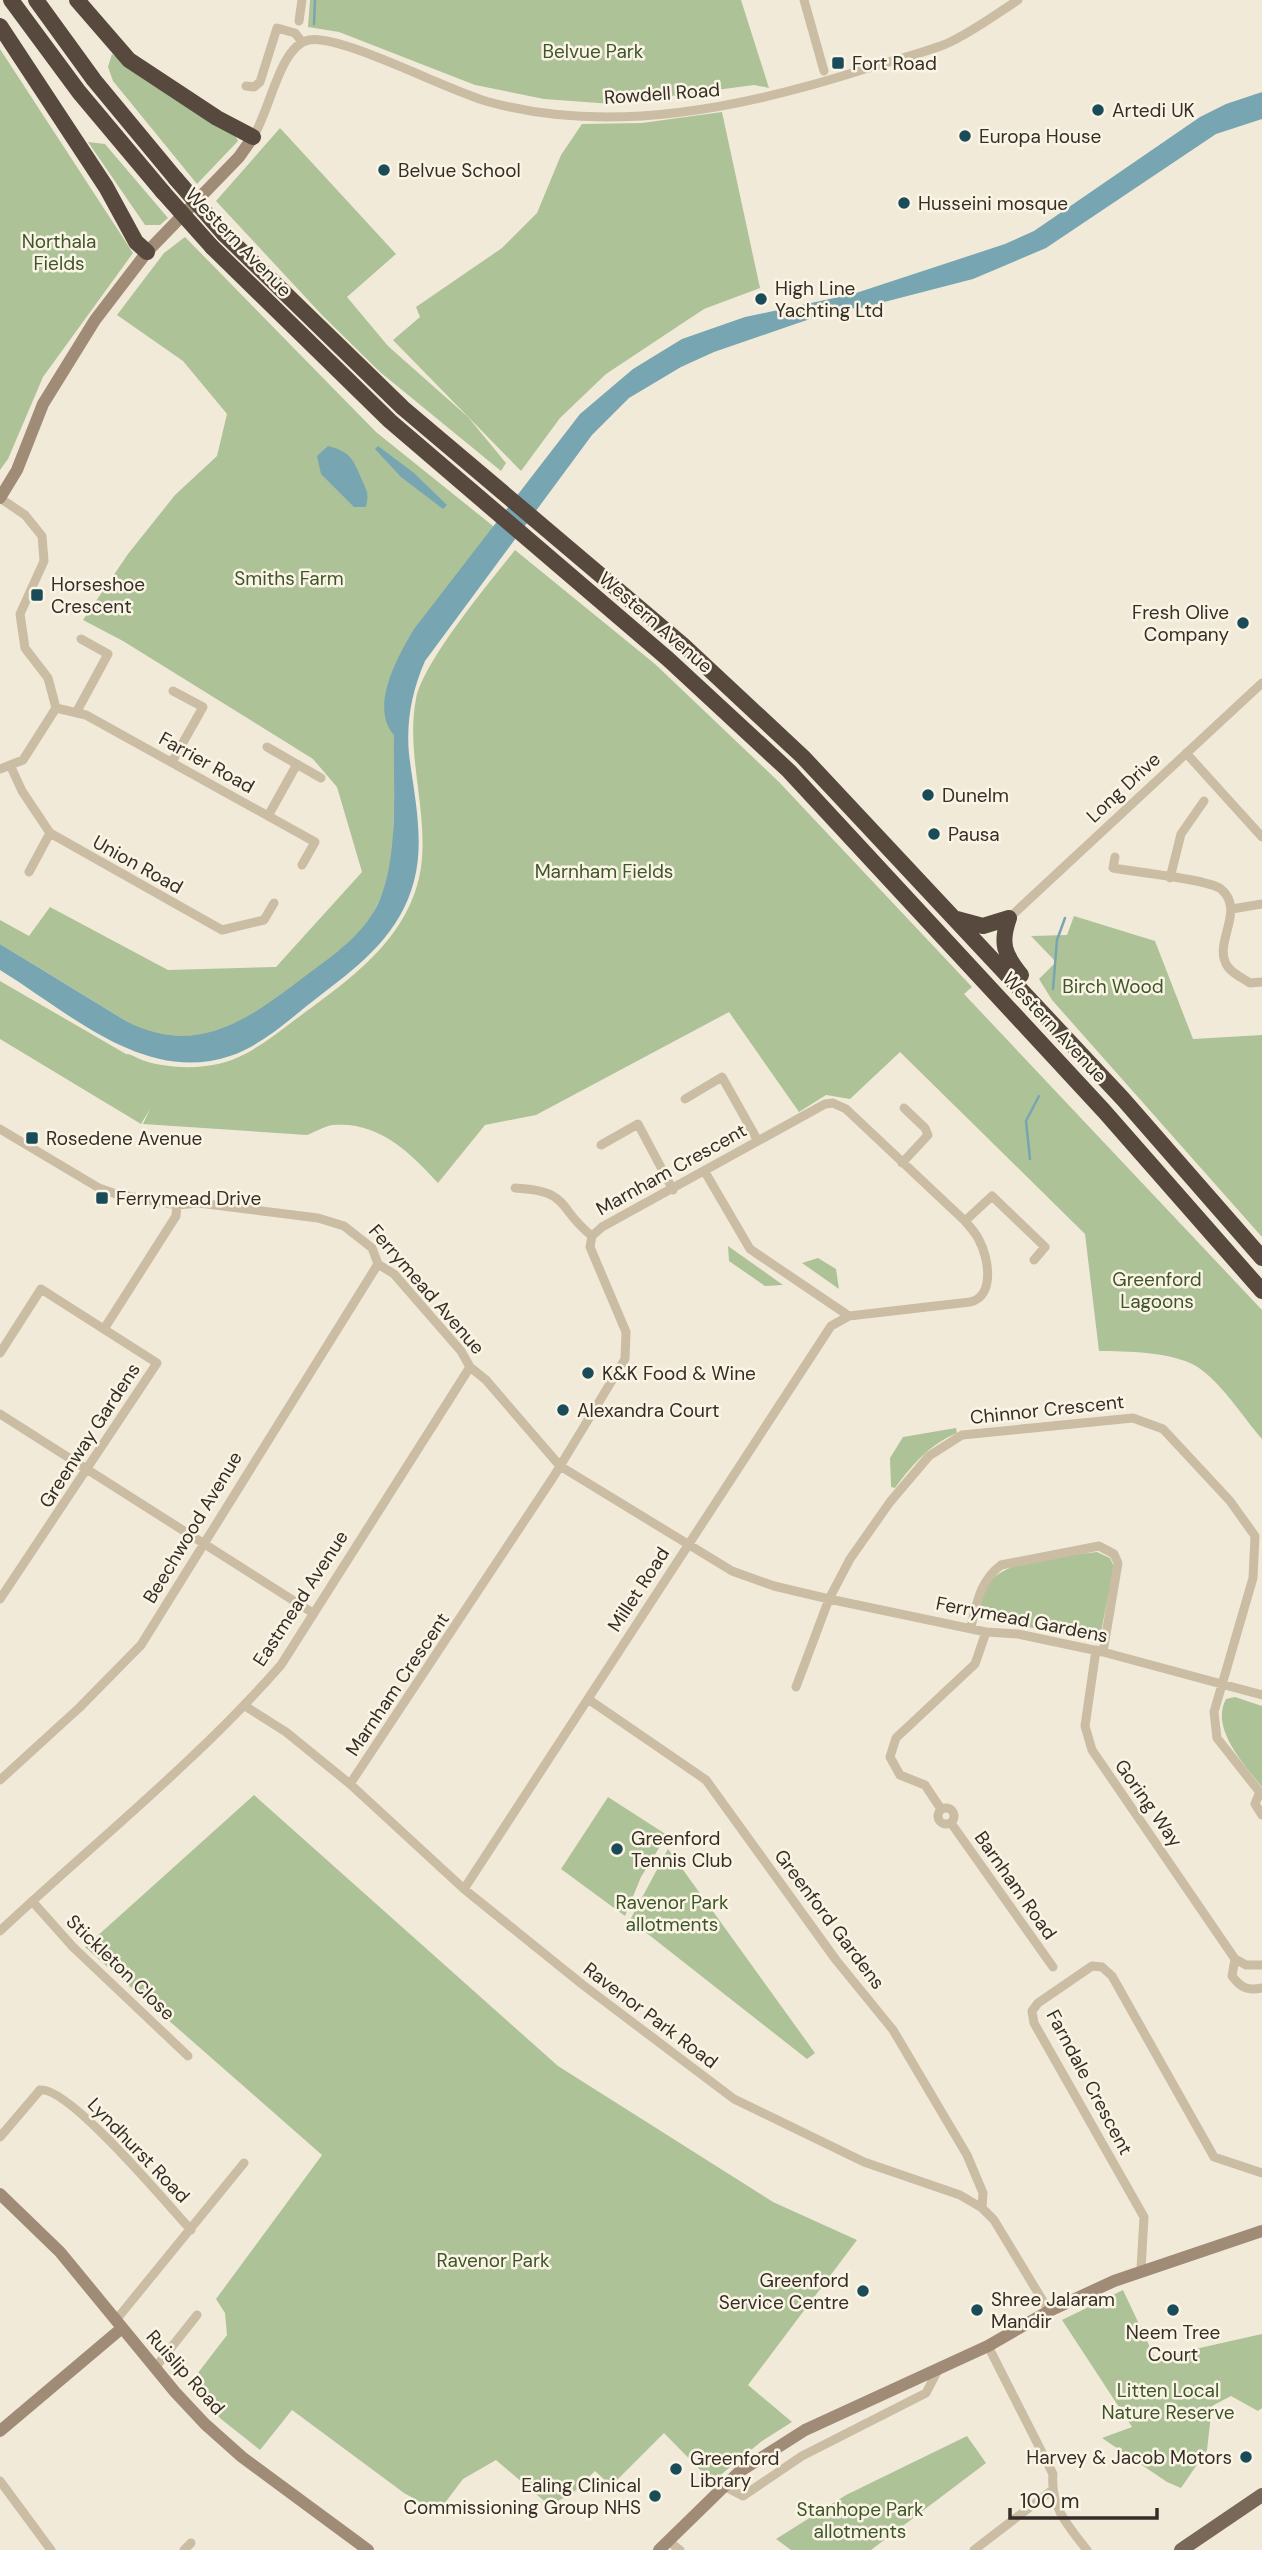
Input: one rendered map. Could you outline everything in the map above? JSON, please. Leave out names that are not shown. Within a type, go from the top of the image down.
[{"type":"highway","name":"Western Avenue","points":[[11,0],[79,92],[212,247],[328,364],[534,546],[668,659],[789,771],[1104,1111],[1262,1291]]},
{"type":"highway","points":[[77,0],[129,60],[217,118],[253,137]]},
{"type":"highway","name":"Western Avenue","points":[[40,4],[94,80],[224,234],[340,349],[748,704],[860,814],[1123,1099],[1262,1258]]},
{"type":"highway","points":[[0,26],[99,176],[136,242],[147,252]]},
{"type":"highway","points":[[955,918],[983,926],[1009,918]]},
{"type":"highway","points":[[1009,918],[1002,938],[1005,955],[1123,1099]]},
{"type":"main road","points":[[1181,2550],[1262,2495]]},
{"type":"street","points":[[299,21],[302,0]]},
{"type":"street","points":[[804,0],[824,71]]},
{"type":"street","name":"Rowdell Road","points":[[302,42],[330,40],[445,88],[490,102],[543,113],[595,116],[668,114],[772,97],[944,44],[1018,0]]},
{"type":"street","points":[[0,769],[11,767],[23,760],[56,708],[48,678],[25,648],[20,614],[44,561],[42,536],[25,515],[0,498],[17,470],[48,394],[95,320],[147,252],[239,157],[253,137],[269,108],[285,59],[302,42],[295,33],[277,28],[260,82],[254,87],[246,86]]},
{"type":"street","points":[[77,710],[108,653],[81,639]]},
{"type":"street","name":"Long Drive","points":[[1009,918],[1262,683]]},
{"type":"street","points":[[172,762],[203,707],[173,691]]},
{"type":"street","name":"Farrier Road","points":[[56,708],[77,710],[315,842],[302,865]]},
{"type":"street","points":[[267,747],[321,778]]},
{"type":"street","points":[[1186,753],[1262,836]]},
{"type":"street","points":[[268,816],[297,764]]},
{"type":"street","name":"Union Road","points":[[11,767],[22,791],[50,833],[222,930],[264,920],[274,902]]},
{"type":"street","points":[[1170,878],[1181,834],[1205,801]]},
{"type":"street","points":[[29,872],[50,833]]},
{"type":"street","points":[[1115,857],[1113,869],[1205,883],[1221,889],[1232,909],[1224,956],[1228,968],[1250,983],[1262,982]]},
{"type":"street","points":[[1232,909],[1262,904]]},
{"type":"street","points":[[685,1099],[722,1077],[758,1141]]},
{"type":"street","name":"Marnham Crescent","points":[[350,1784],[560,1466],[625,1359],[626,1332],[590,1247],[592,1236],[825,1104],[833,1103],[846,1109],[965,1221],[980,1241],[988,1280],[986,1294],[980,1300],[849,1317]]},
{"type":"street","points":[[902,1163],[928,1135],[925,1128],[904,1108]]},
{"type":"street","points":[[601,1145],[638,1124],[673,1190]]},
{"type":"street","name":"Ferrymead Avenue","points":[[0,1129],[99,1188],[116,1194],[177,1205],[199,1203],[332,1220],[356,1233],[372,1248],[379,1264],[394,1273],[461,1351],[470,1367],[486,1380],[560,1466],[732,1571],[774,1586]]},
{"type":"street","points":[[705,1172],[750,1249],[849,1317]]},
{"type":"street","points":[[515,1188],[540,1189],[557,1197],[592,1236]]},
{"type":"street","points":[[965,1221],[992,1196],[1045,1247],[1034,1260]]},
{"type":"street","points":[[104,1329],[176,1216],[177,1205]]},
{"type":"street","name":"Beechwood Avenue","points":[[0,1780],[141,1645],[202,1543],[379,1264]]},
{"type":"street","name":"Greenway Gardens","points":[[0,1353],[41,1289],[158,1363],[0,1599]]},
{"type":"street","name":"Millet Road","points":[[464,1889],[827,1332],[849,1317]]},
{"type":"street","name":"Eastmead Avenue","points":[[0,1931],[245,1706],[281,1665],[470,1367]]},
{"type":"street","points":[[0,1414],[313,1614]]},
{"type":"street","name":"Chinnor Crescent","points":[[796,1687],[830,1599],[850,1559],[890,1502],[929,1456],[962,1435],[1087,1420],[1133,1418],[1148,1421],[1163,1429],[1230,1501],[1259,1537],[1257,1577],[1214,1712],[1217,1738],[1261,1795]]},
{"type":"street","name":"Goring Way","points":[[971,1627],[979,1593],[988,1575],[1001,1565],[1099,1546],[1114,1554],[1118,1563],[1085,1726],[1091,1750],[1235,1959],[1232,1976],[1239,1985],[1251,1990],[1262,1988]]},
{"type":"street","name":"Ferrymead Gardens","points":[[774,1586],[986,1632],[1018,1634],[1099,1651],[1223,1682],[1262,1695]]},
{"type":"street","name":"Barnham Road","points":[[986,1632],[975,1664],[896,1738],[890,1757],[900,1775],[925,1785],[941,1809],[952,1810],[954,1818],[951,1823],[1053,1967]]},
{"type":"street","name":"Greenford Gardens","points":[[589,1699],[706,1780],[836,1960],[894,2030],[967,2155],[983,2193],[982,2208]]},
{"type":"street","name":"Ravenor Park Road","points":[[245,1706],[286,1732],[350,1784],[464,1889],[649,2038],[734,2099],[864,2162],[960,2195],[982,2208],[994,2220],[1049,2311]]},
{"type":"street","points":[[1261,1795],[1255,1804],[1262,1815]]},
{"type":"street","name":"Stickleton Close","points":[[32,1901],[73,1947],[188,2056]]},
{"type":"street","points":[[1235,1959],[1246,1965],[1262,1965]]},
{"type":"street","name":"Farndale Crescent","points":[[1141,2269],[1144,2217],[1034,2023],[1032,2011],[1038,2003],[1092,1966],[1102,1967],[1112,1976],[1214,2157],[1262,2173]]},
{"type":"street","name":"Lyndhurst Road","points":[[0,2137],[40,2090],[55,2091],[113,2143],[191,2230]]},
{"type":"street","points":[[0,2431],[119,2324],[244,2163]]},
{"type":"street","name":"Ruislip Road","points":[[0,2194],[60,2252],[155,2368],[205,2424],[242,2457],[368,2550]]},
{"type":"street","points":[[664,2546],[724,2486],[774,2447],[805,2430],[938,2370],[988,2346],[1049,2311],[1141,2269],[1262,2231]]},
{"type":"street","points":[[155,2368],[197,2315]]},
{"type":"street","points":[[988,2346],[1053,2474],[1051,2491],[1059,2515],[1087,2550]]},
{"type":"street","points":[[724,2486],[743,2496],[802,2456],[926,2393],[938,2370]]},
{"type":"street","points":[[0,2481],[51,2550]]},
{"type":"street","points":[[974,2550],[1051,2491]]},
{"type":"street","points":[[184,2550],[191,2543]]},
{"type":"street","points":[[664,2546],[680,2550]]},
{"type":"green space","name":"Belvue Park","points":[[310,0],[741,0],[769,88],[754,85],[612,104],[544,99],[475,85],[339,32],[308,27]]},
{"type":"green space","name":"Northala Fields","points":[[0,49],[133,253],[43,377],[8,459],[0,470]]},
{"type":"green space","points":[[112,54],[235,135],[238,141],[197,184],[113,81],[108,67]]},
{"type":"green space","points":[[722,112],[760,288],[704,309],[606,374],[560,418],[521,471],[393,340],[420,317],[416,307],[502,248],[537,213],[561,155],[582,124],[642,123]]},
{"type":"green space","points":[[280,128],[396,254],[347,297],[388,346],[468,417],[506,463],[501,471],[380,372],[322,315],[216,201]]},
{"type":"green space","points":[[88,142],[105,144],[168,218],[160,225],[145,225]]},
{"type":"green space","name":"Smiths Farm","points":[[185,237],[376,432],[498,530],[427,618],[396,741],[392,874],[364,932],[271,1009],[217,1034],[170,1037],[142,1030],[0,944],[0,920],[29,936],[50,907],[168,970],[276,967],[362,872],[337,787],[313,759],[123,641],[83,620],[128,554],[175,495],[217,456],[227,414],[183,361],[117,315],[164,253]]},
{"type":"green space","name":"Marnham Fields","points":[[515,550],[655,664],[779,782],[972,987],[964,994],[1262,1310],[1262,1439],[1223,1391],[1196,1366],[1162,1355],[1099,1351],[1085,1234],[900,1052],[850,1099],[826,1095],[799,1112],[729,1012],[536,1115],[485,1125],[438,1183],[416,1160],[392,1141],[379,1133],[349,1125],[333,1125],[307,1135],[143,1124],[150,1109],[141,1124],[0,1039],[0,981],[126,1054],[172,1066],[200,1067],[218,1064],[259,1046],[338,987],[378,952],[408,909],[417,885],[422,858],[413,738],[416,699],[421,683],[458,623]]},
{"type":"green space","name":"Birch Wood","points":[[1074,916],[1155,941],[1193,1039],[1262,1035],[1262,1237],[1052,1000],[1039,979],[1056,962],[1031,936],[1067,935]]},
{"type":"green space","points":[[728,1246],[783,1285],[765,1286],[729,1261]]},
{"type":"green space","points":[[818,1258],[836,1269],[839,1289],[802,1263]]},
{"type":"green space","points":[[956,1428],[957,1433],[930,1449],[895,1488],[891,1487],[890,1458],[903,1437]]},
{"type":"green space","points":[[1097,1552],[1110,1558],[1114,1567],[1100,1637],[1096,1640],[980,1618],[981,1598],[989,1582],[1003,1571],[1040,1559]]},
{"type":"green space","points":[[1235,1697],[1262,1706],[1262,1787],[1238,1757],[1222,1722],[1226,1699]]},
{"type":"green space","name":"Ravenor Park","points":[[254,1795],[558,2066],[773,2202],[857,2240],[748,2385],[792,2422],[762,2441],[712,2482],[664,2433],[611,2486],[595,2471],[572,2494],[549,2505],[496,2460],[463,2479],[438,2512],[404,2493],[292,2410],[260,2450],[221,2419],[188,2386],[227,2335],[225,2313],[216,2299],[322,2155],[85,1947]]},
{"type":"green space","name":"Greenford Tennis Club","points":[[608,1797],[667,1835],[641,1877],[625,1916],[561,1869]]},
{"type":"green space","name":"Ravenor Park allotments","points":[[668,1849],[815,2053],[807,2059],[630,1920]]},
{"type":"green space","name":"Litten Local Nature Reserve","points":[[1123,2290],[1155,2358],[1262,2334],[1262,2408],[1258,2411],[1231,2396],[1212,2406],[1207,2450],[1181,2488],[1167,2482],[1102,2438],[1132,2427],[1062,2320]]},
{"type":"green space","name":"Stanhope Park allotments","points":[[967,2436],[986,2463],[871,2550],[791,2550],[776,2539],[846,2495]]},
{"type":"water","points":[[1262,92],[1262,119],[1216,134],[1046,248],[973,279],[861,308],[839,309],[714,352],[681,367],[629,398],[592,435],[425,661],[413,695],[408,730],[419,850],[414,881],[400,916],[365,959],[267,1037],[230,1056],[198,1062],[168,1061],[108,1039],[0,970],[0,944],[126,1021],[153,1032],[178,1036],[202,1034],[225,1027],[269,1003],[342,948],[368,921],[380,899],[393,841],[394,735],[387,724],[384,710],[385,696],[394,667],[414,629],[580,414],[633,369],[682,339],[745,317],[853,294],[1005,244],[1034,231],[1200,117],[1226,104]]},
{"type":"water","points":[[328,446],[342,451],[353,462],[366,490],[366,507],[354,507],[321,474],[317,456]]},
{"type":"water","points":[[378,446],[414,473],[447,505],[443,509],[401,477],[375,449]]},
{"type":"waterway","points":[[314,24],[315,0]]},
{"type":"waterway","points":[[1053,989],[1057,940],[1065,918]]},
{"type":"waterway","points":[[1030,1159],[1026,1121],[1039,1096]]},
{"type":"place","name":"Fort Road","points":[[838,63]]},
{"type":"place","name":"Artedi UK","points":[[1098,110]]},
{"type":"place","name":"Europa House","points":[[965,136]]},
{"type":"place","name":"Belvue School","points":[[384,170]]},
{"type":"place","name":"Husseini mosque","points":[[904,203]]},
{"type":"place","name":"High Line Yachting Ltd","points":[[761,299]]},
{"type":"place","name":"Horseshoe Crescent","points":[[37,595]]},
{"type":"place","name":"Fresh Olive Company","points":[[1243,623]]},
{"type":"place","name":"Dunelm","points":[[928,795]]},
{"type":"place","name":"Pausa","points":[[934,834]]},
{"type":"place","name":"Rosedene Avenue","points":[[32,1138]]},
{"type":"place","name":"Ferrymead Drive","points":[[102,1198]]},
{"type":"place","name":"K&K Food & Wine","points":[[588,1373]]},
{"type":"place","name":"Alexandra Court","points":[[563,1410]]},
{"type":"place","name":"Greenford Tennis Club","points":[[617,1849]]},
{"type":"place","name":"Greenford Service Centre","points":[[863,2291]]},
{"type":"place","name":"Shree Jalaram Mandir","points":[[977,2310]]},
{"type":"place","name":"Neem Tree Court","points":[[1173,2310]]},
{"type":"place","name":"Harvey & Jacob Motors","points":[[1246,2457]]},
{"type":"place","name":"Greenford Library","points":[[676,2469]]},
{"type":"place","name":"Ealing Clinical Commissioning Group NHS","points":[[655,2496]]},
{"type":"park label","name":"Greenford Lagoons","points":[[1157,1290]]}]
